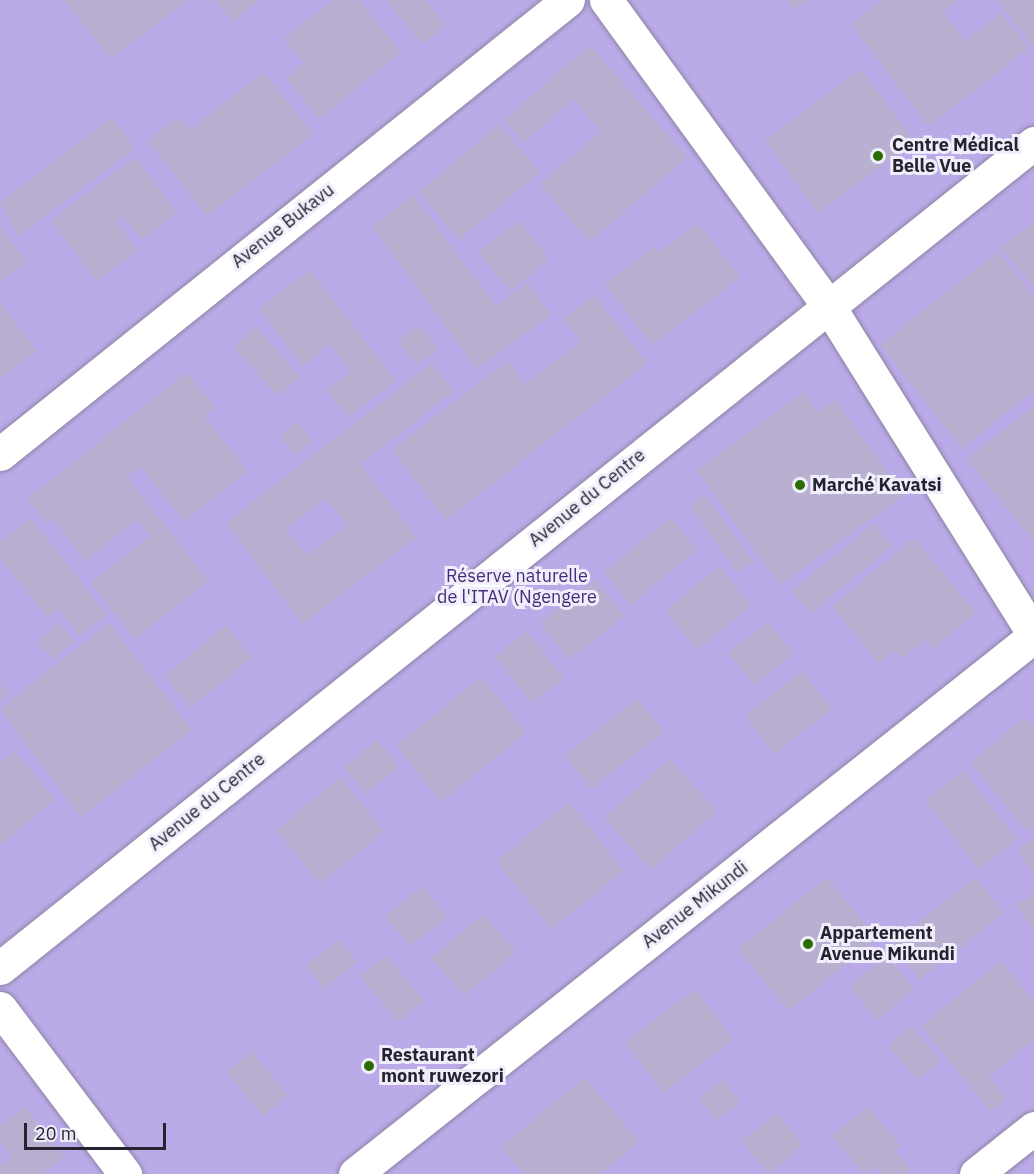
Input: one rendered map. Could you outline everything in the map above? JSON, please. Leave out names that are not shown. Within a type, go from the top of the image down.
[{"type":"street","name":"Avenue Bukavu","points":[[0,454],[568,0]]},
{"type":"street","points":[[606,0],[828,305],[1034,636]]},
{"type":"street","name":"Avenue du Centre","points":[[0,968],[828,305],[1034,143]]},
{"type":"street","name":"Avenue Mikundi","points":[[355,1174],[1034,636]]},
{"type":"street","points":[[0,1008],[125,1174]]},
{"type":"street","points":[[976,1174],[1034,1128]]},
{"type":"green space","name":"Réserve naturelle de l'ITAV (Ngengere","points":[[0,0],[1034,0],[1034,1174],[0,1174]]},
{"type":"building","points":[[64,0],[187,0],[111,59]]},
{"type":"building","points":[[215,0],[260,0],[233,22]]},
{"type":"building","points":[[333,0],[359,0],[401,52],[319,119],[286,78],[304,63],[284,39]]},
{"type":"building","points":[[386,0],[426,0],[446,25],[422,44]]},
{"type":"building","points":[[787,0],[808,0],[795,10]]},
{"type":"building","points":[[883,0],[959,0],[943,12],[965,41],[1001,13],[1029,48],[928,126],[851,24]]},
{"type":"building","points":[[997,0],[1034,0],[1034,48]]},
{"type":"building","points":[[590,45],[687,158],[589,242],[540,184],[601,132],[574,99],[523,142],[504,120]]},
{"type":"building","points":[[861,69],[915,142],[818,213],[765,141]]},
{"type":"building","points":[[264,72],[313,134],[207,216],[148,141],[179,117],[190,130]]},
{"type":"building","points":[[112,117],[135,148],[19,236],[0,203]]},
{"type":"building","points":[[499,124],[540,172],[459,240],[419,192]]},
{"type":"building","points":[[135,157],[177,213],[142,240],[123,216],[116,222],[138,250],[97,281],[51,221]]},
{"type":"building","points":[[413,195],[496,306],[528,283],[551,315],[477,369],[372,226]]},
{"type":"building","points":[[519,220],[549,259],[510,291],[478,252]]},
{"type":"building","points":[[1034,222],[1034,288],[1001,247]]},
{"type":"building","points":[[698,223],[740,277],[652,345],[605,284],[655,246],[660,252]]},
{"type":"building","points":[[0,226],[27,262],[0,282]]},
{"type":"building","points":[[998,251],[1034,297],[1034,391],[962,448],[880,345]]},
{"type":"building","points":[[310,270],[396,381],[348,417],[327,390],[351,372],[330,344],[303,366],[259,309]]},
{"type":"building","points":[[594,295],[647,363],[446,520],[392,450],[508,361],[525,384],[581,342],[563,318]]},
{"type":"building","points":[[0,302],[37,351],[0,379]]},
{"type":"building","points":[[419,325],[438,348],[417,365],[397,342]]},
{"type":"building","points":[[256,327],[300,377],[278,396],[233,346]]},
{"type":"building","points":[[432,363],[454,391],[360,464],[416,537],[303,624],[226,523]],"holes":[[[326,499],[347,525],[307,555],[286,529]]]},
{"type":"building","points":[[187,372],[215,407],[204,416],[248,471],[184,521],[140,466],[127,477],[209,581],[135,639],[91,583],[150,536],[137,520],[85,561],[52,517],[46,522],[27,499]]},
{"type":"building","points":[[804,392],[817,412],[835,399],[904,495],[780,585],[696,470]]},
{"type":"building","points":[[1034,406],[1034,542],[967,459]]},
{"type":"building","points":[[298,422],[313,441],[296,455],[280,436]]},
{"type":"building","points":[[705,495],[753,561],[737,572],[690,506]]},
{"type":"building","points":[[31,518],[107,615],[80,636],[59,609],[48,618],[0,558],[0,542]]},
{"type":"building","points":[[671,518],[697,550],[630,605],[604,572]]},
{"type":"building","points":[[874,523],[892,546],[810,614],[792,591]]},
{"type":"building","points":[[914,538],[976,613],[933,649],[924,640],[902,659],[894,650],[879,664],[832,606]]},
{"type":"building","points":[[720,566],[751,606],[697,650],[665,610]]},
{"type":"building","points":[[595,580],[624,616],[569,660],[540,623]]},
{"type":"building","points":[[768,622],[793,653],[754,685],[728,653]]},
{"type":"building","points":[[59,623],[74,641],[53,660],[37,642]]},
{"type":"building","points":[[109,623],[192,730],[81,817],[0,709]]},
{"type":"building","points":[[226,625],[252,658],[190,708],[165,676]]},
{"type":"building","points":[[526,631],[564,678],[532,703],[495,657]]},
{"type":"building","points":[[802,671],[832,709],[774,754],[745,716]]},
{"type":"building","points":[[482,677],[526,733],[441,802],[396,745]]},
{"type":"building","points":[[0,683],[9,694],[0,702]]},
{"type":"building","points":[[637,698],[664,731],[591,789],[565,755]]},
{"type":"building","points":[[1025,717],[1034,728],[1034,826],[1027,831],[971,762]]},
{"type":"building","points":[[377,740],[399,767],[366,794],[344,767]]},
{"type":"building","points":[[14,751],[55,799],[0,846],[0,763]]},
{"type":"building","points":[[670,759],[717,811],[651,870],[604,818]]},
{"type":"building","points":[[963,770],[1017,840],[979,870],[925,800]]},
{"type":"building","points":[[341,777],[384,831],[320,884],[276,830]]},
{"type":"building","points":[[570,802],[624,871],[551,929],[496,861]]},
{"type":"building","points":[[1034,837],[1034,875],[1017,849]]},
{"type":"building","name":"Appartement Avenue Mikundi","points":[[827,877],[877,939],[788,1011],[738,949]]},
{"type":"building","points":[[976,877],[1004,913],[920,980],[891,944]]},
{"type":"building","points":[[423,886],[447,917],[410,946],[385,916]]},
{"type":"building","points":[[1034,893],[1034,930],[1016,905]]},
{"type":"building","points":[[483,914],[516,952],[464,996],[431,958]]},
{"type":"building","points":[[339,939],[357,962],[325,989],[306,966]]},
{"type":"building","points":[[386,955],[424,1001],[398,1022],[360,976]]},
{"type":"building","points":[[887,956],[914,989],[877,1020],[850,987]]},
{"type":"building","points":[[1001,961],[1034,1002],[1034,1039],[989,1076],[1007,1098],[991,1112],[921,1026]]},
{"type":"building","points":[[695,989],[733,1039],[664,1093],[625,1043]]},
{"type":"building","points":[[911,1026],[941,1061],[918,1080],[888,1046]]},
{"type":"building","points":[[251,1051],[288,1095],[264,1116],[226,1072]]},
{"type":"building","points":[[585,1077],[639,1142],[601,1174],[524,1174],[501,1147]]},
{"type":"building","points":[[722,1079],[740,1102],[716,1121],[699,1098]]},
{"type":"building","points":[[24,1107],[65,1156],[42,1174],[0,1174],[0,1166],[12,1156],[0,1141],[0,1127]]},
{"type":"building","points":[[868,1107],[901,1146],[895,1151],[911,1169],[905,1174],[882,1174],[876,1167],[864,1174],[832,1136]]},
{"type":"building","points":[[777,1113],[803,1145],[769,1174],[741,1141]]},
{"type":"place","name":"Centre Médical Belle Vue","points":[[878,156]]},
{"type":"place","name":"Marché Kavatsi","points":[[800,485]]},
{"type":"place","name":"Appartement Avenue Mikundi","points":[[808,944]]},
{"type":"place","name":"Restaurant mont ruwezori","points":[[369,1066]]}]
